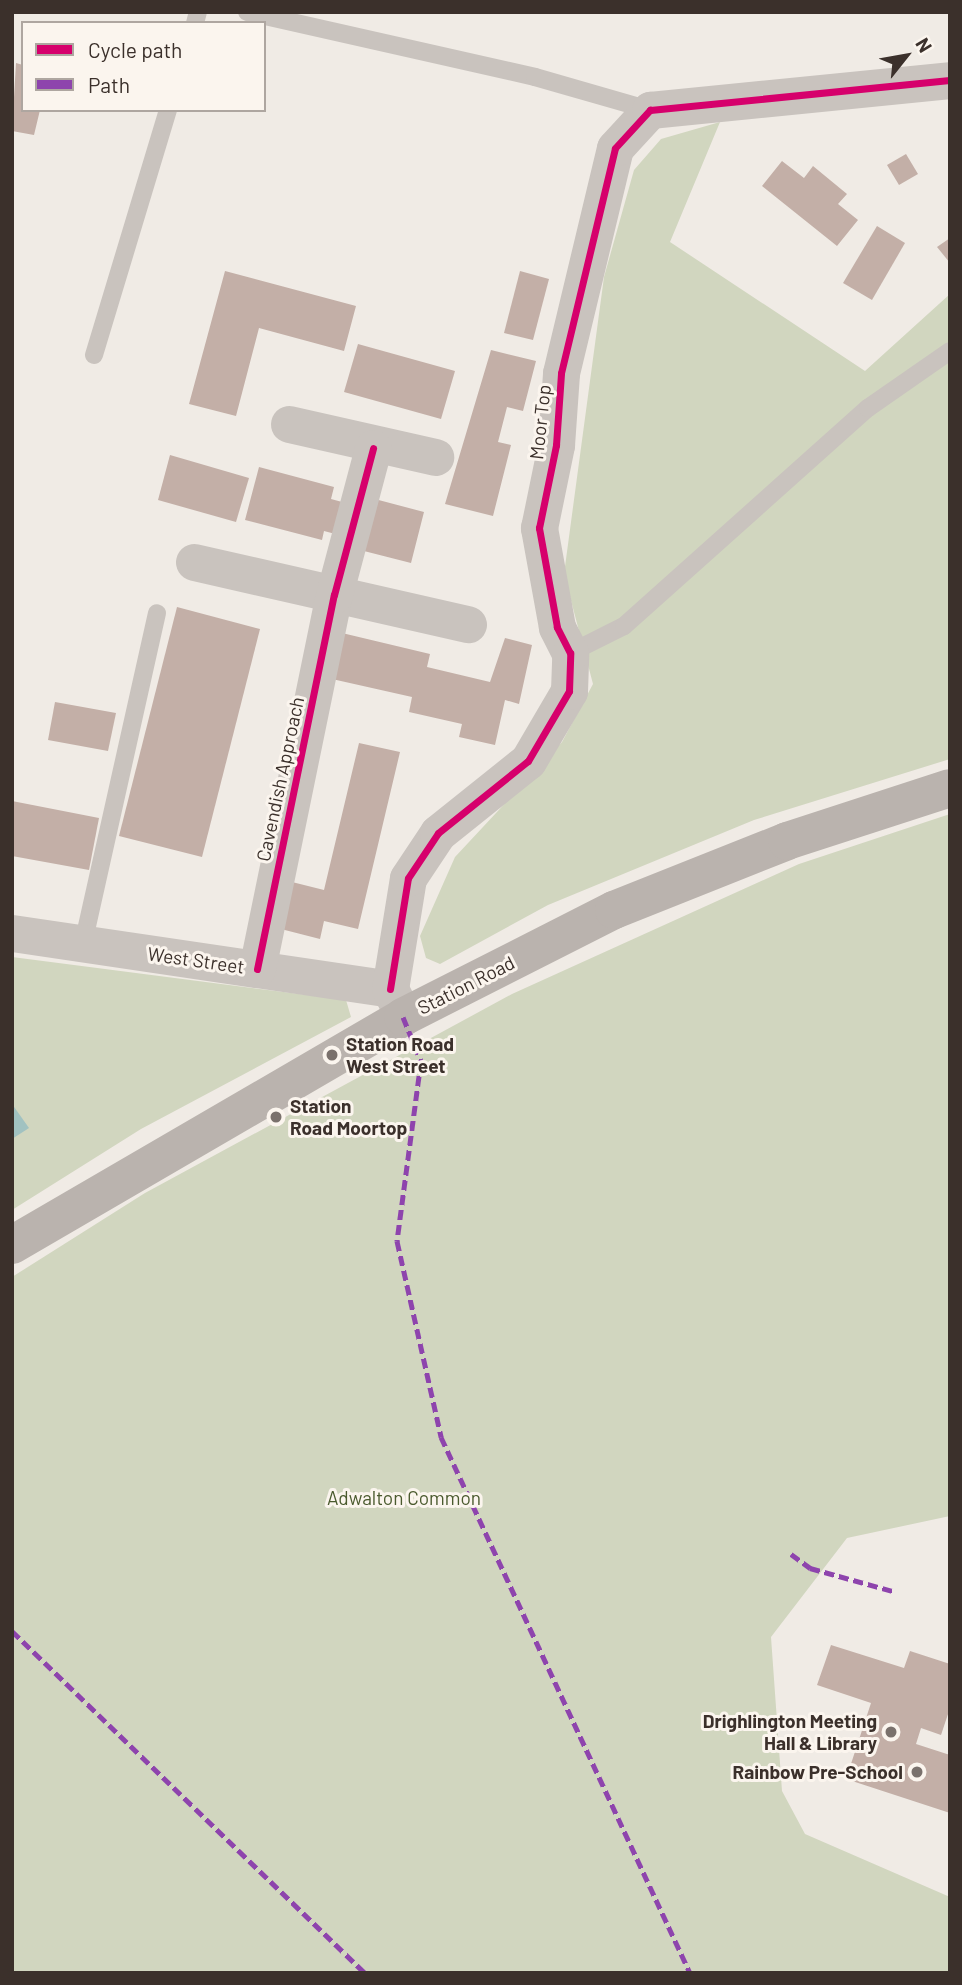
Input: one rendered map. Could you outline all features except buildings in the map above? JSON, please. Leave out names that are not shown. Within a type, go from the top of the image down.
[{"type":"main road","name":"Station Road","points":[[12,1245],[397,1003],[787,841],[950,788]]},
{"type":"street","points":[[650,110],[950,80]]},
{"type":"street","name":"Moor Top","points":[[397,1003],[408,878],[438,833],[528,761],[569,691],[570,653],[557,627],[539,528],[556,445],[561,373],[615,148],[650,110]]},
{"type":"street","points":[[289,424],[373,448],[435,457]]},
{"type":"street","name":"Cavendish Approach","points":[[257,968],[334,595],[373,448]]},
{"type":"street","points":[[194,562],[468,624]]},
{"type":"street","name":"West Street","points":[[12,933],[257,968],[397,1003]]},
{"type":"lane","points":[[247,12],[650,110]]},
{"type":"lane","points":[[94,355],[167,112]]},
{"type":"lane","points":[[570,653],[624,626],[868,408],[950,351]]},
{"type":"lane","points":[[83,944],[157,613]]},
{"type":"green space","points":[[720,122],[670,242],[865,371],[950,294],[950,759],[754,820],[548,905],[440,964],[426,958],[420,936],[455,857],[562,742],[593,684],[564,574],[604,277],[634,170],[661,139]]},
{"type":"green space","name":"Adwalton Common","points":[[950,814],[950,1516],[847,1538],[771,1637],[782,1791],[805,1834],[950,1897],[950,1973],[12,1973],[12,1277],[145,1193],[512,994],[799,864]]},
{"type":"green space","points":[[12,957],[346,1000],[351,1017],[141,1129],[12,1210]]},
{"type":"water","points":[[12,1104],[29,1128],[12,1139]]},
{"type":"marked path","points":[[403,1017],[421,1061],[397,1241],[441,1437],[690,1973]]},
{"type":"marked path","points":[[791,1554],[810,1568],[896,1592]]},
{"type":"marked path","points":[[12,1631],[365,1973]]},
{"type":"cycle path","points":[[390,989],[408,878],[438,833],[528,761],[569,691],[570,653],[557,627],[539,528],[556,445],[561,373],[615,148],[650,110],[950,80]]},
{"type":"cycle path","points":[[257,969],[334,595],[373,448]]},
{"type":"place","name":"Station Road West Street","points":[[332,1055]]},
{"type":"place","name":"Station Road Moortop","points":[[276,1117]]},
{"type":"place","name":"Drighlington Meeting Hall & Library","points":[[891,1732]]},
{"type":"place","name":"Rainbow Pre-School","points":[[917,1772]]}]
